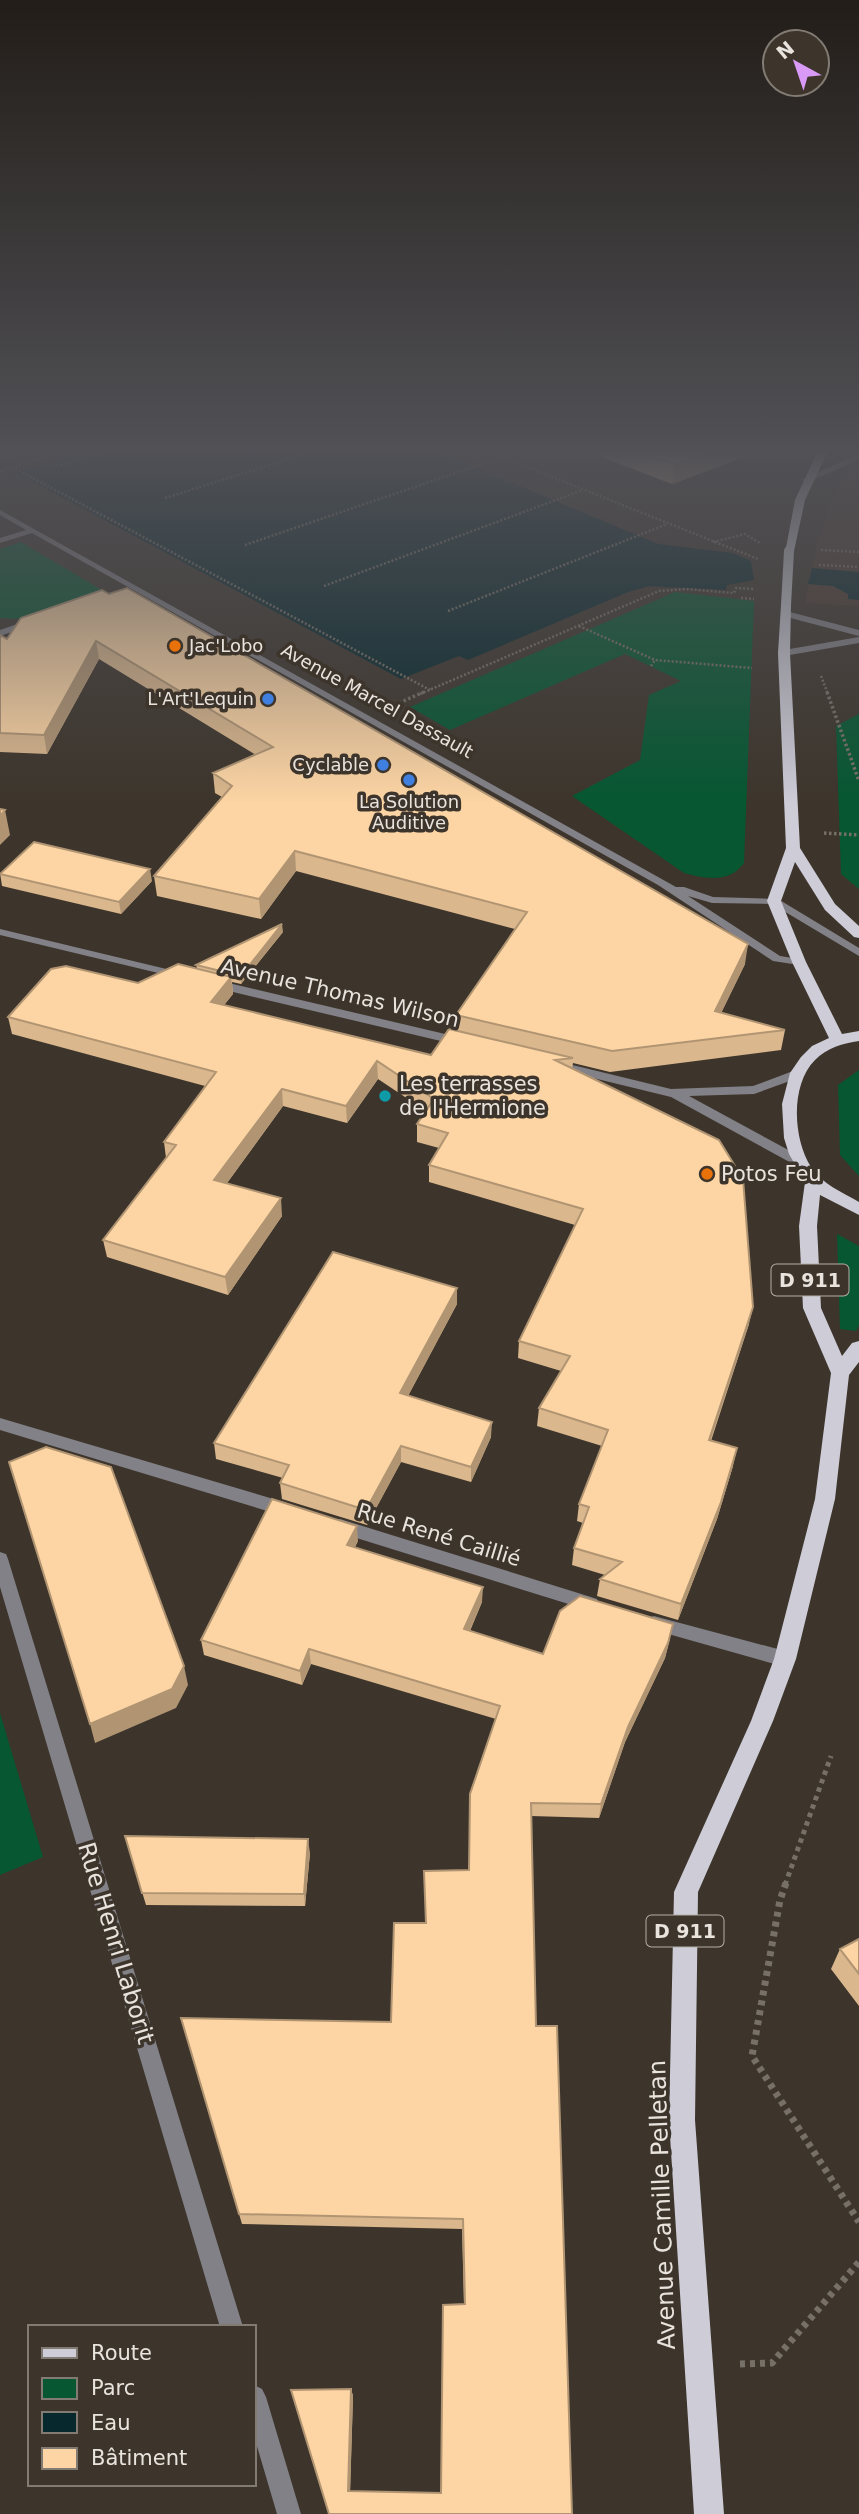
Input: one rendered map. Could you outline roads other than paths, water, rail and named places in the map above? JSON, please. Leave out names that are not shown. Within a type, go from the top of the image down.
[{"type":"main road","points":[[788,570],[784,653],[793,848],[774,901],[799,962],[837,1039]]},
{"type":"main road","points":[[793,848],[830,907],[859,934]]},
{"type":"main road","points":[[859,1036],[837,1039],[807,1058],[797,1074],[790,1104],[791,1133],[800,1162],[813,1181],[859,1209]]},
{"type":"main road","name":"D 911","points":[[813,1181],[807,1226],[811,1308],[840,1373]]},
{"type":"main road","points":[[840,1373],[859,1348]]},
{"type":"main road","name":"Avenue Camille Pelletan","points":[[709,2514],[682,2120],[686,1892],[762,1721],[785,1659],[825,1499],[840,1373]]},
{"type":"street","name":"Avenue Marcel Dassault","points":[[104,570],[359,710],[662,883],[777,959],[799,962]]},
{"type":"street","points":[[121,591],[133,587]]},
{"type":"street","points":[[786,609],[859,633]]},
{"type":"street","points":[[0,633],[48,616]]},
{"type":"street","points":[[784,653],[859,640]]},
{"type":"street","name":"Avenue Marcel Dassault","points":[[662,883],[712,900],[774,901]]},
{"type":"street","points":[[774,901],[859,953]]},
{"type":"street","name":"Avenue Thomas Wilson","points":[[0,932],[191,978]]},
{"type":"street","name":"Avenue Thomas Wilson","points":[[204,981],[472,1044]]},
{"type":"street","points":[[538,1060],[671,1093],[800,1162]]},
{"type":"street","points":[[671,1093],[754,1090],[797,1074]]},
{"type":"street","name":"Rue René Caillié","points":[[0,1424],[610,1610]]},
{"type":"street","name":"Rue Henri Laborit","points":[[0,1559],[231,2325]]},
{"type":"street","points":[[636,1618],[716,1643],[785,1659]]},
{"type":"street","points":[[256,2404],[289,2514]]},
{"type":"water","points":[[198,570],[752,570],[754,580],[727,585],[726,590],[649,586],[628,592],[468,660],[459,656],[401,679]]},
{"type":"water","points":[[811,570],[859,572],[859,600],[848,599],[848,594],[833,586],[808,584]]},
{"type":"place","name":"Jac'Lobo","points":[[175,646]]},
{"type":"place","name":"L'Art'Lequin","points":[[268,699]]},
{"type":"place","name":"Cyclable","points":[[383,765]]},
{"type":"place","name":"La Solution Auditive","points":[[409,780]]},
{"type":"place","name":"Les terrasses de l'Hermione","points":[[385,1096]]},
{"type":"place","name":"Potos Feu","points":[[707,1174]]}]
